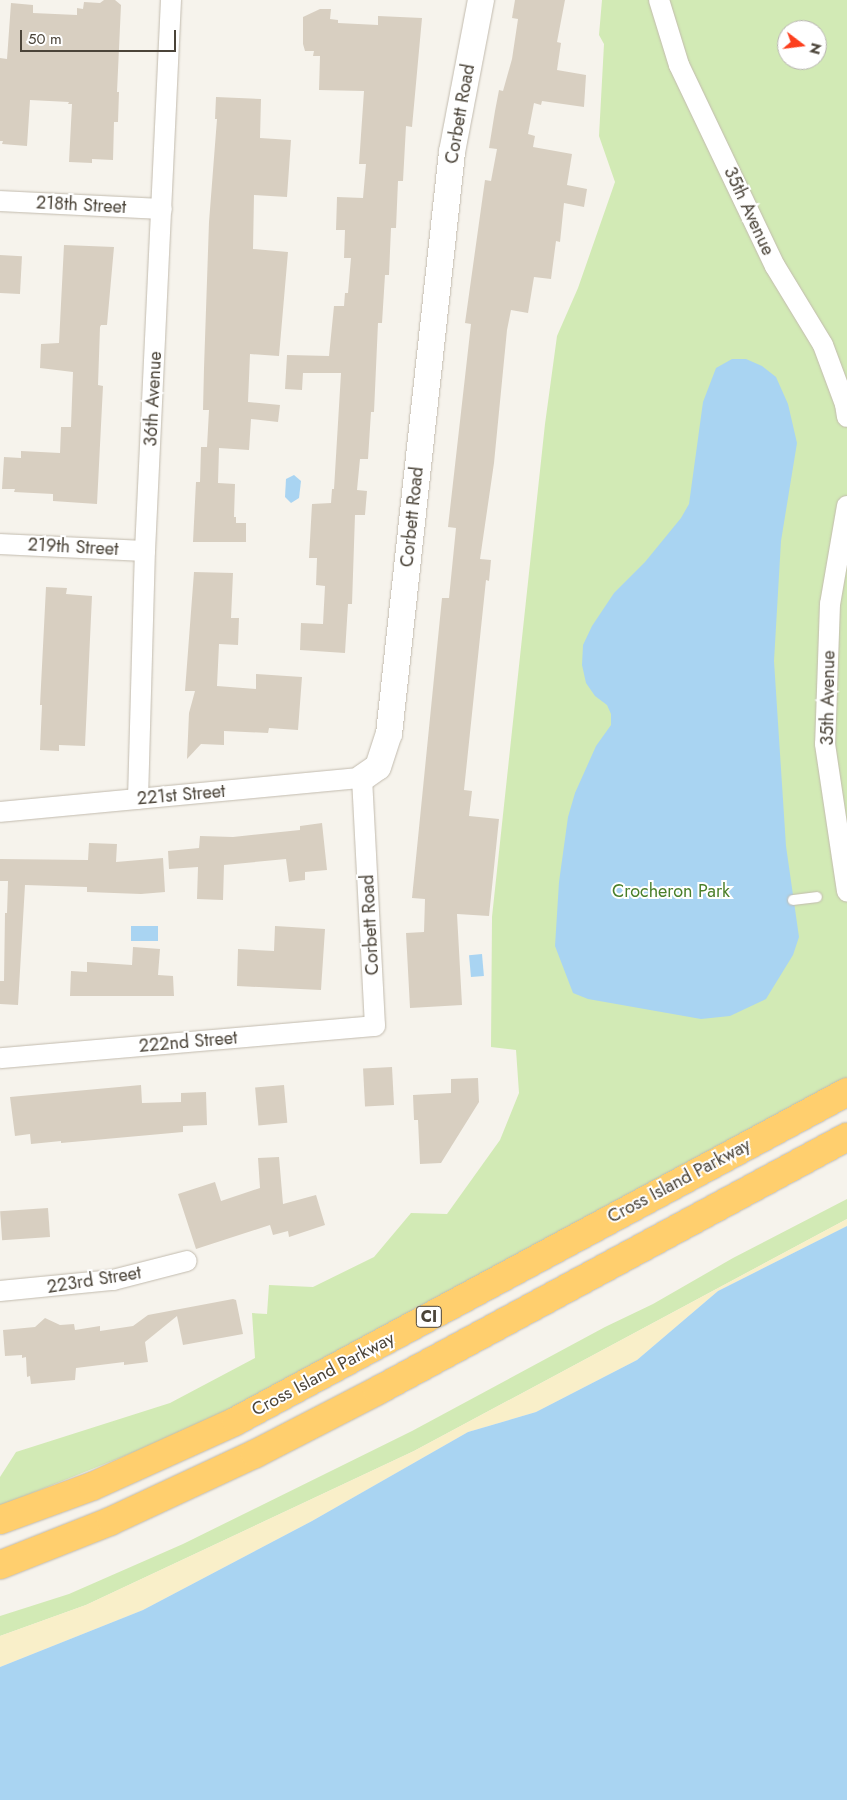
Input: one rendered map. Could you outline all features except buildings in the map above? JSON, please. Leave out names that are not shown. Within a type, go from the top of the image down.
[{"type":"highway","name":"Cross Island Parkway","points":[[0,1520],[93,1486],[236,1421],[847,1092]]},
{"type":"highway","name":"CI","points":[[0,1564],[111,1521],[255,1454],[377,1391],[847,1137]]},
{"type":"street","name":"36th Avenue","points":[[138,799],[145,551],[171,0]]},
{"type":"street","name":"Corbett Road","points":[[375,1026],[362,778],[378,767],[389,734],[452,152],[481,0]]},
{"type":"street","name":"35th Avenue","points":[[660,0],[679,65],[775,266],[823,345],[845,404],[847,417]]},
{"type":"street","name":"218th Street","points":[[0,201],[162,209]]},
{"type":"street","name":"35th Avenue","points":[[847,506],[830,604],[825,744],[847,891]]},
{"type":"street","name":"219th Street","points":[[0,544],[145,551]]},
{"type":"street","name":"221st Street","points":[[0,812],[362,778]]},
{"type":"street","name":"222nd Street","points":[[0,1058],[375,1026]]},
{"type":"street","name":"223rd Street","points":[[0,1291],[113,1280],[187,1261]]},
{"type":"lane","points":[[792,900],[817,896]]},
{"type":"green space","name":"Crocheron Park","points":[[602,0],[847,0],[847,1079],[237,1407],[142,1449],[0,1506],[0,1477],[16,1452],[170,1403],[255,1358],[252,1313],[267,1314],[269,1285],[313,1287],[374,1257],[411,1213],[447,1214],[500,1140],[519,1093],[516,1050],[491,1047],[492,917],[545,424],[557,336],[578,288],[615,182],[599,136],[604,44],[599,35]]},
{"type":"green space","points":[[847,1199],[847,1219],[414,1451],[86,1605],[0,1636],[0,1616],[69,1594],[183,1544],[412,1431],[605,1327],[653,1304],[733,1258]]},
{"type":"sand","points":[[847,1219],[847,1226],[718,1291],[637,1360],[536,1412],[468,1432],[312,1521],[143,1610],[0,1667],[0,1636],[86,1605],[414,1451]]},
{"type":"water","points":[[732,359],[746,359],[762,366],[776,377],[788,404],[797,443],[781,541],[774,661],[786,846],[799,937],[793,955],[766,999],[730,1016],[701,1019],[588,999],[573,993],[555,946],[559,882],[568,817],[575,793],[596,746],[611,725],[611,714],[607,705],[595,696],[586,683],[582,665],[583,645],[592,626],[614,593],[645,562],[681,518],[689,504],[703,402],[716,368]]},
{"type":"water","points":[[294,475],[301,481],[299,498],[291,503],[285,497],[286,479]]},
{"type":"water","points":[[131,926],[158,926],[158,941],[131,941]]},
{"type":"water","points":[[482,954],[484,976],[471,977],[469,955]]},
{"type":"water","points":[[847,1226],[847,1800],[0,1800],[0,1667],[143,1610],[312,1521],[468,1432],[536,1412],[637,1360],[718,1291]]}]
